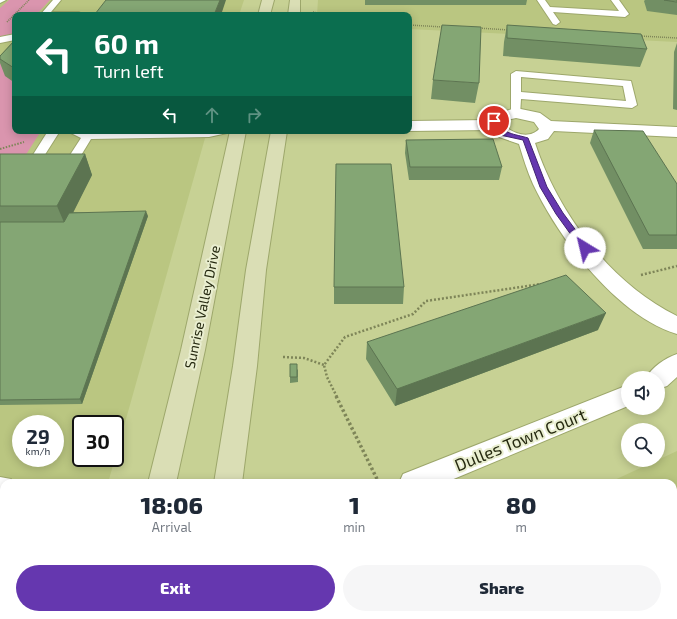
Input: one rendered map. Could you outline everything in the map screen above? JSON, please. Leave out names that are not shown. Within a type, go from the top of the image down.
[{"type":"main road","points":[[265,12],[268,0]]},
{"type":"main road","name":"Sunrise Valley Drive","points":[[163,479],[193,350],[237,134]]},
{"type":"main road","points":[[229,479],[245,366],[256,270],[279,134]]},
{"type":"street","points":[[494,125],[497,118],[516,113],[532,115],[544,122],[547,126],[641,129],[677,132]]},
{"type":"street","points":[[412,126],[494,125],[502,133],[526,139],[545,134],[547,126]]},
{"type":"street","points":[[526,139],[543,187],[560,214],[585,248],[618,287],[658,319],[677,326]]},
{"type":"street","points":[[665,373],[677,363]]},
{"type":"street","name":"Dulles Town Court","points":[[422,479],[621,398]]},
{"type":"lane","points":[[47,12],[57,0]]},
{"type":"lane","points":[[541,0],[556,22]]},
{"type":"lane","points":[[548,10],[625,14],[615,0]]},
{"type":"lane","points":[[0,40],[12,38]]},
{"type":"lane","points":[[516,95],[632,105],[627,83],[516,74],[516,95],[516,113]]},
{"type":"lane","points":[[26,175],[52,134]]},
{"type":"lane","points":[[64,175],[88,134],[209,134]]},
{"type":"path","points":[[17,12],[29,0]]},
{"type":"path","points":[[3,26],[12,17]]},
{"type":"path","points":[[606,273],[642,276],[677,266]]},
{"type":"path","points":[[377,479],[327,378],[324,365],[345,337],[413,314],[426,301],[542,284]]},
{"type":"path","points":[[282,357],[301,357],[324,365]]},
{"type":"shaded area","points":[[0,0],[244,0],[240,12],[12,12],[12,134],[206,134],[124,426],[124,415],[72,415],[72,467],[112,467],[109,479],[0,479]]},
{"type":"shaded area","points":[[9,0],[50,0],[39,12],[12,12],[12,35],[0,37],[0,8]]},
{"type":"shaded area","points":[[318,0],[677,0],[677,42],[412,29],[412,12],[317,12]]},
{"type":"shaded area","points":[[0,60],[12,78],[12,134],[39,134],[13,175],[0,175]]},
{"type":"shaded area","points":[[677,451],[677,479],[617,479],[642,467],[665,467],[665,457]]},
{"type":"building","points":[[106,0],[220,0],[215,12],[97,12]]},
{"type":"building","points":[[664,0],[677,0],[677,2],[676,2]]},
{"type":"building","points":[[442,25],[481,27],[479,83],[433,80]]},
{"type":"building","points":[[507,25],[641,34],[647,49],[507,38]]},
{"type":"building","points":[[12,43],[12,67],[0,59],[0,56]]},
{"type":"building","points":[[594,130],[643,131],[677,184],[677,235],[649,235]]},
{"type":"building","points":[[493,139],[502,167],[410,167],[406,140]]},
{"type":"building","points":[[0,154],[85,154],[57,206],[0,206]]},
{"type":"building","points":[[336,164],[391,164],[404,287],[334,287]]},
{"type":"building","points":[[146,211],[80,399],[0,400],[0,222],[64,222],[69,213]]},
{"type":"building","points":[[566,275],[606,313],[397,389],[367,342]]},
{"type":"building","points":[[290,364],[297,364],[297,377],[290,377]]},
{"type":"route","points":[[494,121],[494,125],[502,133],[517,138],[526,139],[543,187],[560,214],[585,248]]}]
